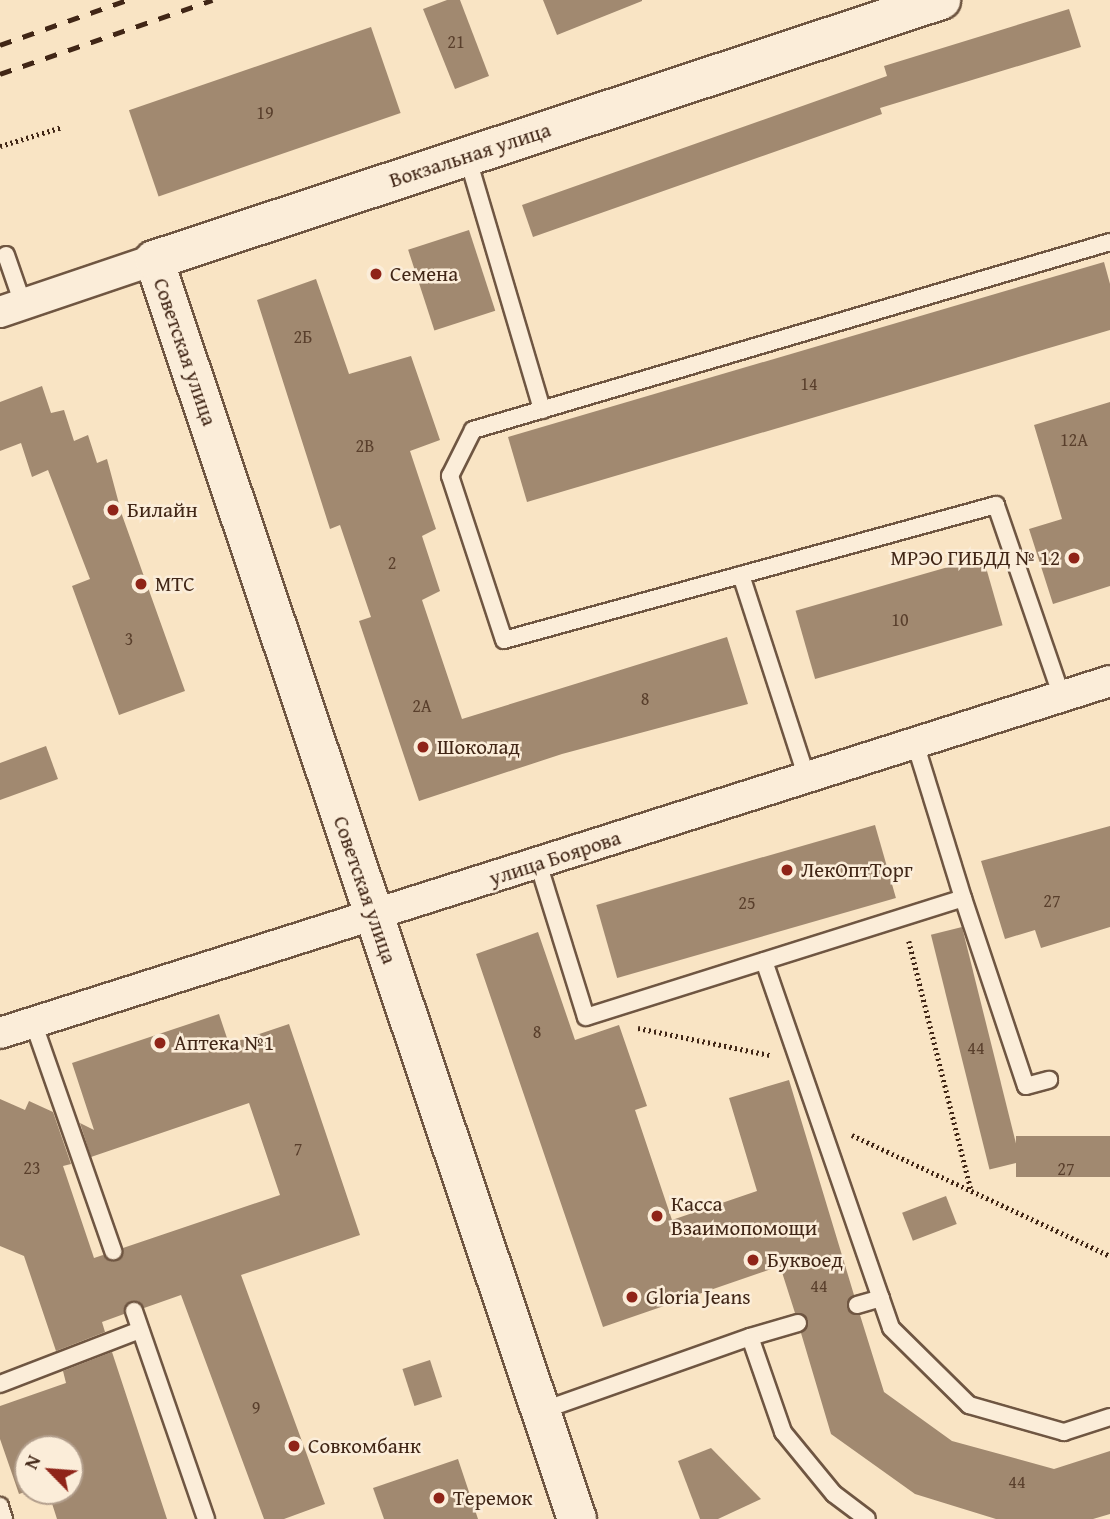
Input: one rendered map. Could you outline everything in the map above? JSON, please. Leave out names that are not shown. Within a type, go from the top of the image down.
[{"type":"street","name":"Вокзальная улица","points":[[11,308],[941,0]]},
{"type":"street","name":"Советская улица","points":[[154,260],[577,1519]]},
{"type":"street","name":"улица Боярова","points":[[0,1033],[1110,681]]},
{"type":"lane","points":[[467,156],[542,410]]},
{"type":"lane","points":[[1062,696],[996,505],[504,640],[450,476],[473,430],[1110,242]]},
{"type":"lane","points":[[6,255],[11,308]]},
{"type":"lane","points":[[741,575],[807,778]]},
{"type":"lane","points":[[915,743],[1026,1086],[1049,1080]]},
{"type":"lane","points":[[538,863],[586,1017],[963,898]]},
{"type":"lane","points":[[764,961],[891,1328],[969,1405],[1064,1432],[1110,1417]]},
{"type":"lane","points":[[33,1023],[113,1251]]},
{"type":"lane","points":[[858,1305],[881,1298]]},
{"type":"lane","points":[[134,1311],[206,1519]]},
{"type":"lane","points":[[541,1411],[750,1337],[798,1323]]},
{"type":"lane","points":[[0,1384],[141,1330]]},
{"type":"lane","points":[[750,1337],[783,1432],[834,1494],[867,1519]]},
{"type":"lane","points":[[0,1506],[5,1519]]},
{"type":"path","points":[[0,146],[62,127]]},
{"type":"path","points":[[904,917],[972,1191]]},
{"type":"path","points":[[586,1017],[799,1061]]},
{"type":"path","points":[[820,1120],[1110,1256]]},
{"type":"building","points":[[447,0],[460,0],[489,76],[455,89],[423,9]]},
{"type":"building","points":[[543,0],[642,0],[642,1],[557,35]]},
{"type":"building","points":[[1069,9],[1081,47],[880,108],[882,114],[533,237],[522,205],[887,76],[884,66]]},
{"type":"building","points":[[371,27],[401,113],[159,196],[129,110]]},
{"type":"building","points":[[469,230],[495,311],[434,331],[408,250]]},
{"type":"building","points":[[1104,262],[1110,284],[1110,330],[527,502],[508,437]]},
{"type":"building","points":[[316,279],[349,374],[411,356],[440,440],[410,451],[436,529],[422,536],[440,591],[422,600],[462,719],[727,637],[748,704],[562,754],[419,801],[359,621],[371,617],[340,525],[330,529],[257,300]]},
{"type":"building","points":[[42,386],[51,413],[64,410],[74,441],[88,435],[97,463],[107,459],[122,515],[185,691],[119,715],[72,586],[90,579],[48,470],[32,477],[21,443],[0,451],[0,402]]},
{"type":"building","points":[[1110,402],[1110,586],[1053,604],[1029,529],[1062,519],[1034,425]]},
{"type":"building","points":[[983,557],[1003,625],[815,679],[796,611]]},
{"type":"building","points":[[46,746],[58,779],[0,800],[0,763]]},
{"type":"building","points":[[875,825],[896,898],[617,978],[596,905]]},
{"type":"building","points":[[1110,826],[1110,927],[1041,948],[1035,930],[1005,939],[981,861]]},
{"type":"building","points":[[962,927],[1021,1162],[989,1170],[931,935]]},
{"type":"building","points":[[538,932],[575,1040],[619,1025],[647,1106],[635,1110],[672,1220],[757,1191],[729,1098],[789,1080],[854,1295],[847,1309],[860,1315],[884,1392],[952,1441],[1054,1469],[1110,1451],[1110,1514],[1093,1519],[996,1519],[915,1494],[831,1434],[801,1333],[808,1319],[795,1313],[780,1266],[603,1327],[476,954]]},
{"type":"building","points":[[219,1014],[229,1044],[289,1024],[360,1235],[241,1275],[325,1504],[284,1519],[264,1519],[181,1295],[144,1308],[130,1301],[124,1314],[102,1322],[105,1332],[56,1351],[24,1256],[0,1246],[0,1099],[25,1110],[29,1101],[53,1112],[71,1164],[63,1166],[94,1258],[103,1255],[116,1261],[123,1248],[280,1195],[249,1103],[91,1157],[80,1123],[94,1130],[72,1063]]},
{"type":"building","points":[[1016,1136],[1110,1136],[1110,1177],[1016,1177]]},
{"type":"building","points":[[946,1196],[957,1224],[913,1241],[902,1213]]},
{"type":"building","points":[[112,1352],[167,1519],[57,1519],[52,1505],[84,1505],[84,1435],[14,1435],[14,1480],[0,1439],[0,1406],[66,1383],[63,1371]]},
{"type":"building","points":[[430,1360],[442,1397],[414,1406],[402,1369]]},
{"type":"building","points":[[711,1448],[761,1499],[718,1519],[700,1519],[678,1461]]},
{"type":"building","points":[[458,1459],[478,1519],[384,1519],[373,1488]]},
{"type":"railway","points":[[0,45],[127,0]]},
{"type":"railway","points":[[0,74],[212,0]]},
{"type":"place","name":"Семена","points":[[376,274]]},
{"type":"place","name":"Билайн","points":[[113,510]]},
{"type":"place","name":"МРЭО ГИБДД № 12","points":[[1074,558]]},
{"type":"place","name":"МТС","points":[[141,584]]},
{"type":"place","name":"Шоколад","points":[[423,747]]},
{"type":"place","name":"ЛекОптТорг","points":[[787,870]]},
{"type":"place","name":"Аптека №1","points":[[160,1043]]},
{"type":"place","name":"Касса Взаимопомощи","points":[[657,1216]]},
{"type":"place","name":"Буквоед","points":[[753,1260]]},
{"type":"place","name":"Gloria Jeans","points":[[632,1297]]},
{"type":"place","name":"Совкомбанк","points":[[294,1446]]},
{"type":"place","name":"Теремок","points":[[439,1498]]}]
